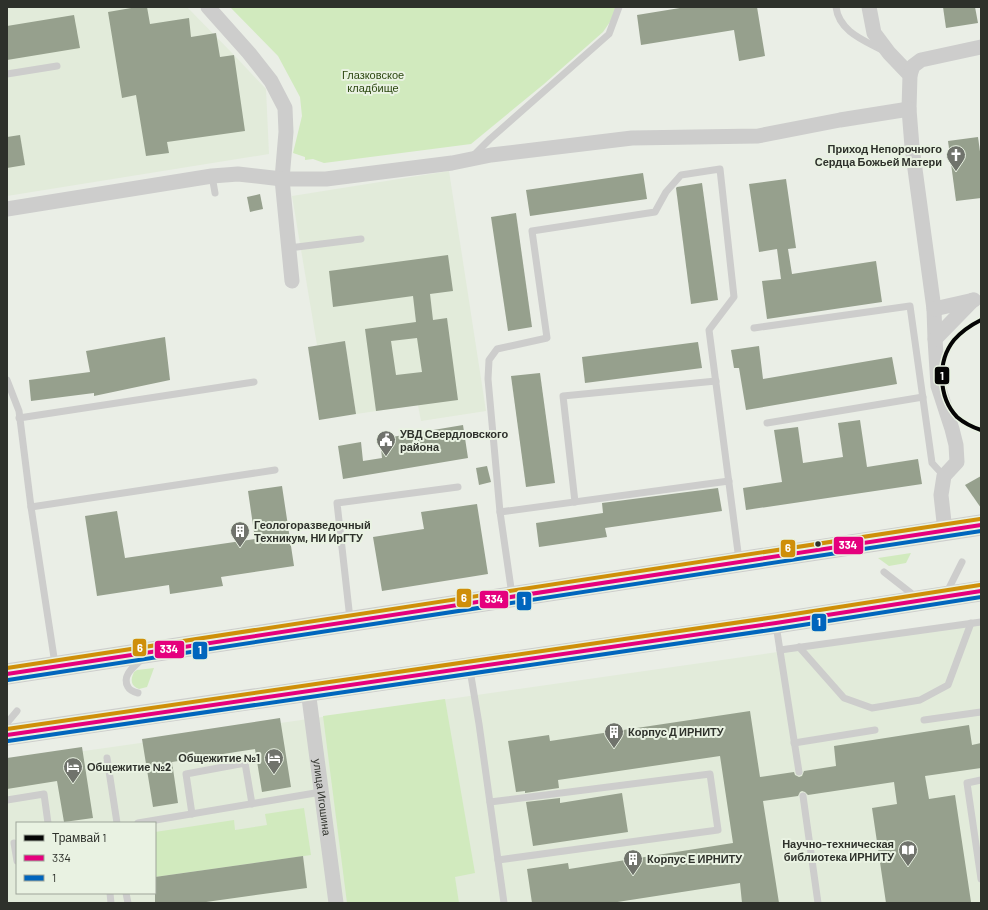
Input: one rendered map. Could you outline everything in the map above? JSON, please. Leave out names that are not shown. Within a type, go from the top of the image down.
[{"type":"main road","points":[[7,674],[981,525]]},
{"type":"main road","points":[[7,734],[776,623],[981,591]]},
{"type":"street","points":[[208,7],[249,53],[271,81],[285,108],[286,132],[282,179],[292,280]]},
{"type":"street","points":[[869,7],[874,33],[890,54],[910,75]]},
{"type":"street","points":[[945,531],[941,495],[944,476],[957,462],[956,445],[938,386],[934,309],[912,147],[909,109],[910,75],[913,66],[921,60],[981,47]]},
{"type":"street","points":[[7,209],[212,176],[238,174],[282,179],[326,179],[452,163],[491,155],[632,138],[758,136],[840,120],[909,109]]},
{"type":"street","points":[[934,309],[977,300]]},
{"type":"street","points":[[935,339],[977,300]]},
{"type":"street","name":"улица Игошина","points":[[308,690],[336,903]]},
{"type":"lane","points":[[470,160],[490,139],[609,34],[619,7]]},
{"type":"lane","points":[[836,7],[842,23],[855,36],[890,54]]},
{"type":"lane","points":[[7,74],[57,66]]},
{"type":"lane","points":[[512,597],[500,512],[488,378],[489,360],[497,349],[547,338],[532,231],[655,212],[666,192],[681,175],[720,169],[734,297],[709,330],[739,562]]},
{"type":"lane","points":[[212,176],[215,193]]},
{"type":"lane","points":[[289,248],[361,239]]},
{"type":"lane","points":[[754,328],[910,306],[932,463],[944,476]]},
{"type":"lane","points":[[7,380],[19,411],[31,507],[55,666]]},
{"type":"lane","points":[[575,502],[563,396],[716,381]]},
{"type":"lane","points":[[20,418],[254,382]]},
{"type":"lane","points":[[767,423],[923,397]]},
{"type":"lane","points":[[31,507],[275,470]]},
{"type":"lane","points":[[500,512],[729,481]]},
{"type":"lane","points":[[350,622],[337,503],[458,487]]},
{"type":"lane","points":[[946,596],[962,562]]},
{"type":"lane","points":[[884,572],[920,600]]},
{"type":"lane","points":[[780,650],[981,622]]},
{"type":"lane","points":[[776,623],[799,772]]},
{"type":"lane","points":[[799,647],[844,698],[872,708],[920,700],[948,684],[971,623]]},
{"type":"lane","points":[[138,693],[129,689],[126,683],[126,677],[129,672],[150,652]]},
{"type":"lane","points":[[469,668],[504,903]]},
{"type":"lane","points":[[7,723],[17,711]]},
{"type":"lane","points":[[924,720],[981,712]]},
{"type":"lane","points":[[794,743],[875,730]]},
{"type":"lane","points":[[107,758],[117,822]]},
{"type":"lane","points":[[192,814],[186,774],[245,764],[252,804]]},
{"type":"lane","points":[[490,802],[710,774],[718,830],[498,860]]},
{"type":"lane","points":[[981,780],[967,783],[981,879]]},
{"type":"lane","points":[[144,822],[321,792]]},
{"type":"lane","points":[[7,800],[44,794],[48,822]]},
{"type":"lane","points":[[803,796],[818,903]]},
{"type":"lane","points":[[13,843],[16,856]]},
{"type":"shaded area","points":[[7,7],[187,7],[266,89],[269,154],[7,196]]},
{"type":"shaded area","points":[[449,171],[486,411],[421,421],[418,405],[356,414],[345,341],[317,345],[292,196]]},
{"type":"shaded area","points":[[981,623],[981,903],[7,903],[7,762]]},
{"type":"green space","name":"Глазковское кладбище","points":[[230,7],[616,7],[614,16],[603,32],[544,84],[471,144],[324,163],[313,159],[305,160],[305,157],[293,153],[302,116],[300,97],[278,56]]},
{"type":"green space","points":[[911,553],[906,563],[889,566],[878,558]]},
{"type":"green space","points":[[154,668],[147,687],[139,689],[134,686],[132,678],[134,672],[137,670]]},
{"type":"green space","points":[[445,699],[475,873],[455,877],[459,903],[347,903],[323,716]]},
{"type":"green space","points":[[304,808],[311,855],[156,877],[156,832],[234,820],[235,830],[267,825],[265,814]]},
{"type":"building","points":[[137,7],[147,7],[150,24],[189,18],[191,37],[216,33],[220,57],[234,55],[245,131],[167,142],[169,153],[146,156],[136,95],[122,98],[108,12]]},
{"type":"building","points":[[686,7],[757,7],[765,56],[739,61],[734,30],[641,45],[637,15]]},
{"type":"building","points":[[943,7],[975,7],[978,23],[946,28]]},
{"type":"building","points":[[74,15],[80,48],[7,60],[7,26]]},
{"type":"building","points":[[20,135],[25,165],[7,168],[7,137]]},
{"type":"building","points":[[978,137],[981,159],[981,198],[956,201],[948,141]]},
{"type":"building","points":[[643,173],[647,199],[530,216],[526,190]]},
{"type":"building","points":[[786,179],[796,248],[788,249],[792,274],[876,261],[882,302],[767,319],[762,281],[781,279],[777,249],[759,252],[749,184]]},
{"type":"building","points":[[702,183],[718,300],[691,304],[676,188]]},
{"type":"building","points":[[260,194],[263,209],[250,212],[247,197]]},
{"type":"building","points":[[516,213],[532,327],[508,331],[491,217]]},
{"type":"building","points":[[448,255],[453,291],[430,294],[433,320],[447,318],[458,400],[376,411],[365,329],[416,322],[413,296],[333,307],[329,271]],"holes":[[[417,338],[422,372],[396,375],[391,341]]]},
{"type":"building","points":[[165,337],[170,380],[94,396],[94,393],[31,401],[29,380],[90,372],[86,351]]},
{"type":"building","points":[[345,341],[356,414],[319,420],[308,347]]},
{"type":"building","points":[[698,342],[702,368],[585,383],[582,357]]},
{"type":"building","points":[[759,346],[763,379],[892,357],[897,384],[746,410],[739,368],[734,368],[731,350]]},
{"type":"building","points":[[540,373],[555,483],[526,487],[511,376]]},
{"type":"building","points":[[860,420],[867,467],[918,459],[922,484],[746,510],[743,488],[782,482],[774,430],[798,427],[803,463],[843,457],[838,423]]},
{"type":"building","points":[[463,425],[468,458],[343,479],[338,446],[361,442],[363,461],[382,458],[380,439]]},
{"type":"building","points":[[487,466],[491,482],[479,485],[476,468]]},
{"type":"building","points":[[981,476],[981,508],[965,485]]},
{"type":"building","name":"Геологоразведочный Техникум, НИ ИрГТУ","points":[[282,486],[294,566],[221,577],[223,586],[170,594],[169,585],[97,596],[85,516],[117,511],[125,558],[255,539],[248,491]]},
{"type":"building","points":[[718,488],[722,511],[605,528],[607,537],[539,547],[536,523],[603,513],[602,503]]},
{"type":"building","points":[[477,504],[488,574],[382,591],[373,537],[424,529],[421,512]]},
{"type":"building","points":[[750,711],[760,777],[794,772],[795,775],[799,777],[802,776],[804,771],[836,766],[834,746],[969,725],[972,745],[981,743],[981,768],[925,776],[929,799],[955,795],[971,902],[886,903],[872,808],[897,804],[894,782],[808,795],[802,791],[798,796],[763,801],[779,903],[742,903],[740,883],[611,903],[532,903],[527,869],[568,863],[569,869],[733,843],[720,756],[558,780],[559,788],[525,793],[525,791],[516,792],[508,741],[549,735],[550,741]]},
{"type":"building","name":"Общежитие №1","points":[[280,718],[291,787],[262,792],[255,749],[172,762],[178,803],[153,807],[142,739]]},
{"type":"building","name":"Общежитие №2","points":[[82,747],[93,818],[64,822],[57,781],[7,789],[7,758]]},
{"type":"building","points":[[622,793],[628,832],[533,846],[526,802],[560,798],[560,803]]},
{"type":"building","points":[[303,856],[307,888],[199,903],[155,903],[156,877]]},
{"type":"tram line","name":"1","points":[[981,320],[966,329],[954,340],[948,349],[942,368],[943,389],[951,409],[962,421],[981,430]]},
{"type":"transit line","name":"6","points":[[7,668],[980,519]]},
{"type":"transit line","name":"334","points":[[7,674],[981,525]]},
{"type":"transit line","name":"1","points":[[8,680],[981,531]]},
{"type":"transit line","name":"6","points":[[7,729],[775,617],[980,585]]},
{"type":"transit line","name":"334","points":[[7,735],[776,623],[981,591]]},
{"type":"transit line","name":"1","points":[[8,741],[777,629],[981,597]]},
{"type":"place","name":"Приход Непорочного Сердца Божьей Матери","points":[[956,172]]},
{"type":"place","name":"УВД Свердловского района","points":[[386,457]]},
{"type":"place","name":"Геологоразведочный Техникум, НИ ИрГТУ","points":[[240,548]]},
{"type":"place","name":"Корпус Д ИРНИТУ","points":[[614,749]]},
{"type":"place","name":"Общежитие №1","points":[[274,775]]},
{"type":"place","name":"Общежитие №2","points":[[73,784]]},
{"type":"place","name":"Научно-техническая библиотека ИРНИТУ","points":[[908,867]]},
{"type":"place","name":"Корпус Е ИРНИТУ","points":[[633,876]]}]
